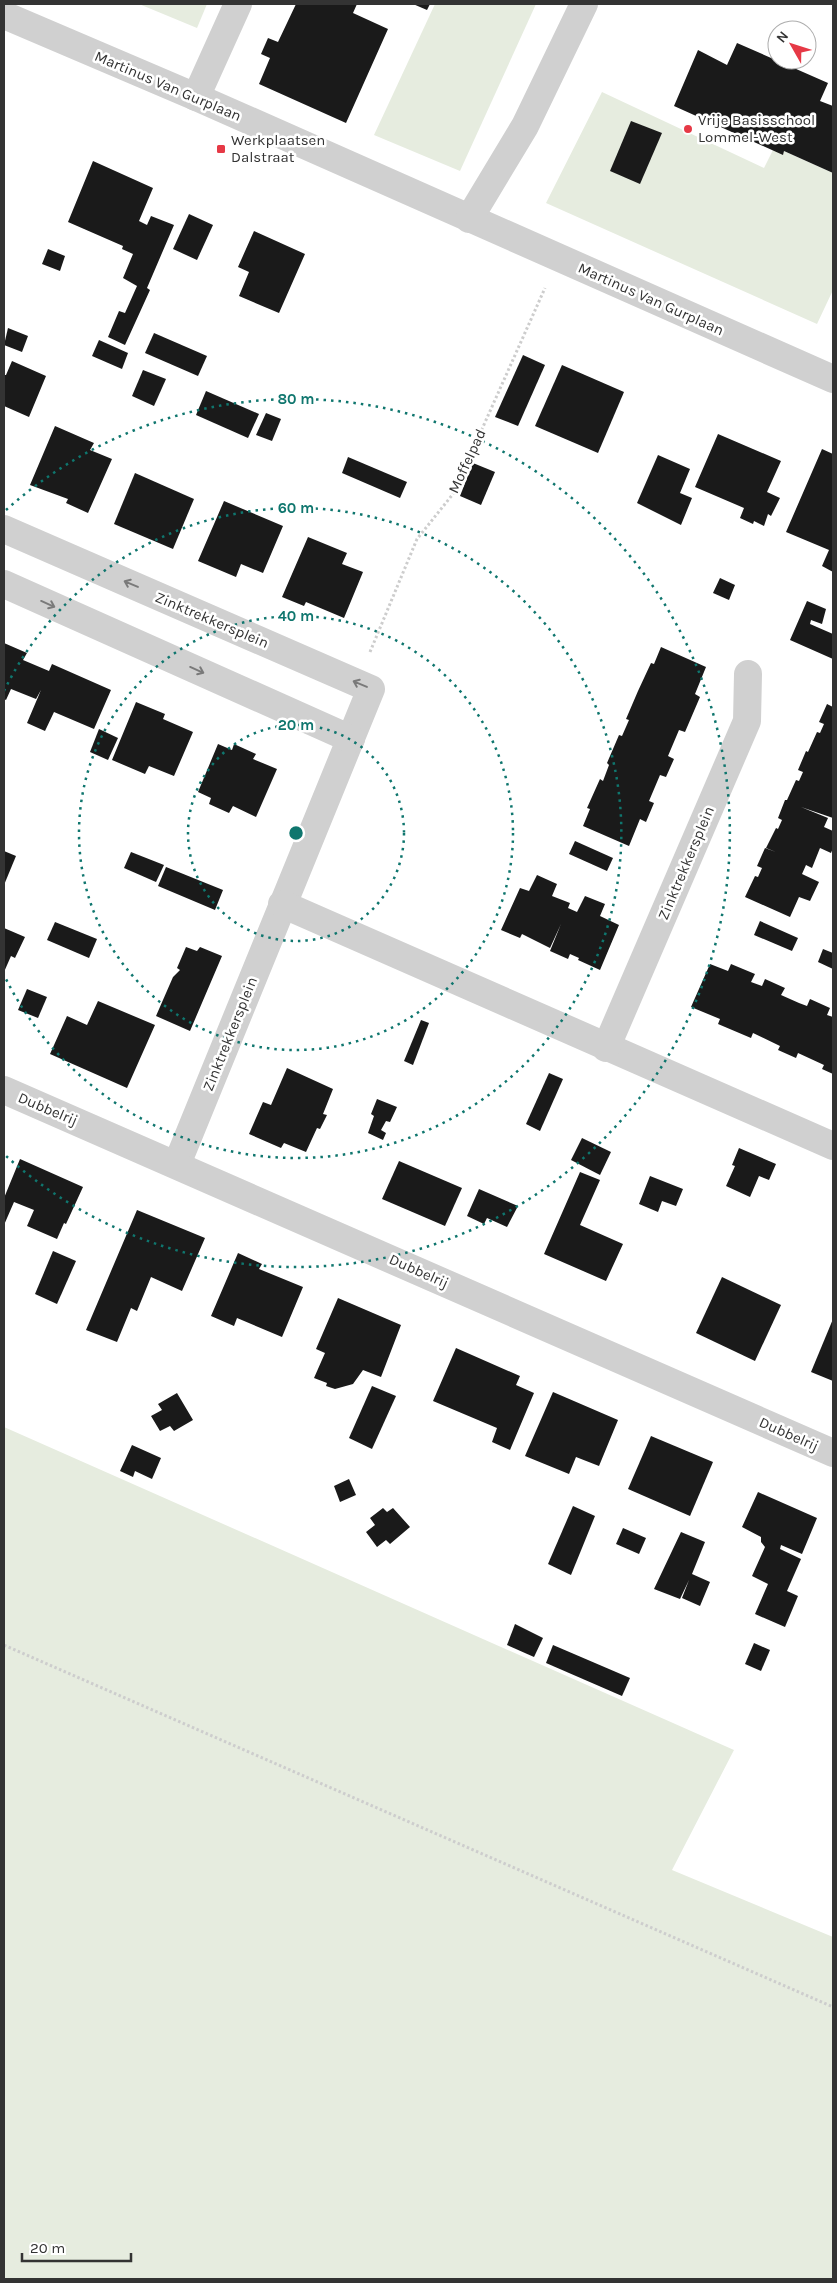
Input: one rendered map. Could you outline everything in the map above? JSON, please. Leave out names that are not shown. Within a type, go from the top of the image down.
[{"type":"street","points":[[196,97],[238,4]]},
{"type":"street","points":[[469,219],[525,126],[584,4]]},
{"type":"street","name":"Martinus Van Gurplaan","points":[[4,15],[196,97],[833,379]]},
{"type":"street","name":"Zinktrekkersplein","points":[[4,529],[371,689],[177,1164]]},
{"type":"street","points":[[4,584],[351,739]]},
{"type":"street","name":"Zinktrekkersplein","points":[[606,1048],[747,721],[748,674]]},
{"type":"street","points":[[282,904],[606,1048],[833,1146]]},
{"type":"street","name":"Dubbelrij","points":[[4,1090],[177,1164],[833,1453]]},
{"type":"path","name":"Moffelpad","points":[[358,683],[417,539],[453,494],[545,289],[541,282]]},
{"type":"path","points":[[4,1645],[833,2007]]},
{"type":"shaded area","points":[[139,4],[207,4],[197,28]]},
{"type":"shaded area","points":[[435,4],[536,4],[460,171],[374,135]]},
{"type":"shaded area","points":[[602,92],[764,168],[773,150],[783,154],[784,151],[833,173],[833,290],[817,324],[546,203]]},
{"type":"shaded area","points":[[4,1427],[734,1750],[672,1870],[833,1937],[833,2279],[4,2279]]},
{"type":"building","points":[[296,4],[357,4],[353,13],[388,29],[346,123],[259,84],[270,58],[261,54],[268,38],[278,42]]},
{"type":"building","points":[[413,4],[430,4],[427,10]]},
{"type":"building","points":[[737,43],[767,56],[767,70],[798,70],[828,83],[820,101],[833,106],[833,173],[784,151],[783,155],[674,106],[698,50],[727,65]]},
{"type":"building","points":[[631,121],[662,133],[640,184],[610,171]]},
{"type":"building","points":[[93,161],[153,188],[139,221],[147,225],[151,216],[174,225],[147,288],[150,290],[125,345],[108,337],[119,311],[125,313],[137,286],[123,278],[133,254],[122,249],[123,246],[68,222]]},
{"type":"building","points":[[189,214],[213,225],[197,260],[173,249]]},
{"type":"building","points":[[254,231],[305,254],[279,313],[239,296],[249,272],[238,267]]},
{"type":"building","points":[[48,249],[65,256],[60,271],[42,264]]},
{"type":"building","points":[[8,328],[28,336],[22,352],[4,345]]},
{"type":"building","points":[[154,333],[207,356],[198,376],[145,353]]},
{"type":"building","points":[[99,340],[128,353],[122,369],[92,356]]},
{"type":"building","points":[[523,355],[545,365],[518,426],[495,417]]},
{"type":"building","points":[[12,361],[46,376],[29,417],[4,406],[4,375],[6,375]]},
{"type":"building","points":[[562,365],[624,392],[598,453],[535,426]]},
{"type":"building","points":[[143,370],[166,379],[154,406],[132,396]]},
{"type":"building","points":[[206,391],[259,414],[248,438],[196,415]]},
{"type":"building","points":[[266,413],[281,419],[272,441],[256,435]]},
{"type":"building","points":[[55,426],[94,443],[90,450],[112,459],[88,513],[66,503],[68,499],[30,485]]},
{"type":"building","points":[[718,434],[781,461],[767,492],[780,498],[771,516],[768,514],[764,526],[754,521],[753,524],[740,518],[744,508],[695,487]]},
{"type":"building","points":[[822,449],[833,454],[833,572],[822,566],[829,550],[786,532]]},
{"type":"building","points":[[658,455],[690,469],[680,493],[692,498],[681,525],[637,503]]},
{"type":"building","points":[[348,457],[407,482],[400,498],[342,473]]},
{"type":"building","points":[[473,463],[495,472],[481,505],[460,496]]},
{"type":"building","points":[[135,473],[194,499],[173,549],[114,524]]},
{"type":"building","points":[[224,501],[283,526],[263,573],[241,564],[236,577],[198,561]]},
{"type":"building","points":[[308,537],[347,553],[342,564],[363,572],[344,618],[306,602],[304,606],[282,597]]},
{"type":"building","points":[[720,578],[735,585],[729,600],[713,593]]},
{"type":"building","points":[[807,601],[826,609],[822,624],[811,620],[810,624],[833,634],[833,659],[790,640]]},
{"type":"building","points":[[4,643],[27,653],[23,660],[49,671],[52,664],[111,690],[94,729],[54,712],[45,731],[27,723],[41,690],[36,699],[11,689],[6,700],[4,699]]},
{"type":"building","points":[[661,647],[706,667],[695,694],[700,697],[685,732],[679,730],[668,756],[674,759],[666,777],[660,775],[649,801],[654,803],[646,822],[640,819],[629,846],[583,826],[590,809],[587,808],[600,779],[603,781],[609,765],[607,763],[619,735],[622,736],[629,720],[626,719],[638,691],[651,663],[654,664]]},
{"type":"building","points":[[136,702],[165,714],[163,719],[193,732],[174,776],[149,766],[145,774],[112,760]]},
{"type":"building","points":[[827,704],[833,707],[833,818],[801,807],[828,818],[824,827],[833,831],[833,848],[831,853],[820,848],[812,868],[806,865],[802,874],[819,882],[810,901],[799,897],[790,917],[745,897],[755,876],[758,877],[762,868],[757,866],[765,848],[776,852],[766,848],[782,820],[778,818],[785,800],[787,800],[796,780],[799,781],[803,772],[798,770],[806,751],[808,752],[817,732],[820,733],[824,724],[819,722]]},
{"type":"building","points":[[99,729],[118,738],[108,760],[90,752]]},
{"type":"building","points":[[218,744],[232,750],[234,744],[256,754],[253,759],[277,769],[256,817],[233,806],[229,813],[209,804],[211,798],[198,792]]},
{"type":"building","points":[[575,841],[613,858],[607,871],[569,854]]},
{"type":"building","points":[[4,851],[16,856],[4,885]]},
{"type":"building","points":[[131,852],[164,865],[156,882],[124,868]]},
{"type":"building","points":[[166,867],[223,890],[215,910],[158,886]]},
{"type":"building","points":[[537,875],[557,884],[552,896],[570,903],[568,908],[577,912],[585,896],[605,904],[600,916],[619,925],[600,970],[578,960],[579,958],[570,954],[568,959],[550,951],[561,924],[550,948],[522,934],[520,938],[501,930],[520,888],[529,891]]},
{"type":"building","points":[[760,921],[798,938],[792,951],[754,935]]},
{"type":"building","points":[[55,922],[97,939],[89,958],[47,940]]},
{"type":"building","points":[[4,928],[25,937],[15,958],[11,956],[4,972]]},
{"type":"building","points":[[186,947],[197,951],[200,947],[222,956],[190,1031],[156,1016],[173,977],[180,970],[177,968]]},
{"type":"building","points":[[823,949],[833,953],[833,969],[818,962]]},
{"type":"building","points":[[710,964],[728,971],[731,964],[755,974],[751,982],[762,986],[765,979],[785,988],[781,995],[807,1006],[810,999],[830,1008],[827,1015],[833,1017],[833,1074],[822,1069],[824,1065],[798,1053],[796,1058],[778,1050],[780,1046],[753,1033],[751,1038],[718,1024],[720,1019],[691,1007]]},
{"type":"building","points":[[27,989],[47,997],[38,1018],[18,1010]]},
{"type":"building","points":[[98,1001],[155,1025],[127,1088],[50,1054],[67,1016],[87,1025]]},
{"type":"building","points":[[421,1020],[429,1023],[413,1065],[404,1061]]},
{"type":"building","points":[[287,1068],[333,1089],[323,1114],[327,1115],[320,1129],[317,1128],[306,1152],[284,1143],[281,1148],[249,1134],[263,1102],[271,1105]]},
{"type":"building","points":[[549,1073],[563,1079],[540,1131],[526,1124]]},
{"type":"building","points":[[377,1099],[397,1107],[390,1122],[386,1121],[381,1130],[386,1133],[383,1140],[368,1133],[374,1116],[371,1114]]},
{"type":"building","points":[[582,1138],[611,1152],[600,1175],[571,1160]]},
{"type":"building","points":[[739,1148],[776,1164],[769,1180],[759,1176],[750,1197],[726,1186],[735,1166],[732,1165]]},
{"type":"building","points":[[20,1159],[83,1187],[57,1239],[27,1226],[34,1210],[14,1202],[4,1225],[4,1198]]},
{"type":"building","points":[[399,1161],[462,1188],[445,1226],[382,1199]]},
{"type":"building","points":[[580,1172],[600,1180],[580,1225],[623,1244],[606,1281],[544,1254]]},
{"type":"building","points":[[650,1176],[683,1189],[676,1206],[662,1201],[658,1212],[639,1204]]},
{"type":"building","points":[[479,1189],[518,1206],[507,1227],[487,1218],[484,1224],[467,1216]]},
{"type":"building","points":[[137,1210],[205,1238],[182,1291],[151,1277],[137,1311],[131,1308],[117,1342],[86,1330]]},
{"type":"building","points":[[53,1251],[76,1261],[57,1304],[35,1294]]},
{"type":"building","points":[[238,1253],[262,1264],[259,1269],[303,1287],[282,1337],[237,1318],[234,1326],[211,1316]]},
{"type":"building","points":[[722,1277],[781,1305],[755,1361],[696,1333]]},
{"type":"building","points":[[338,1298],[401,1325],[381,1377],[363,1370],[353,1384],[335,1389],[326,1386],[327,1383],[314,1378],[325,1353],[316,1349]]},
{"type":"building","points":[[833,1319],[833,1381],[811,1372]]},
{"type":"building","points":[[456,1348],[520,1376],[516,1385],[534,1393],[510,1450],[492,1442],[497,1428],[433,1401]]},
{"type":"building","points":[[372,1386],[396,1396],[372,1449],[349,1438]]},
{"type":"building","points":[[553,1392],[618,1420],[599,1466],[576,1457],[569,1474],[525,1456]]},
{"type":"building","points":[[177,1393],[193,1420],[174,1431],[170,1426],[160,1431],[151,1416],[162,1410],[158,1404]]},
{"type":"building","points":[[651,1436],[713,1462],[690,1516],[628,1489]]},
{"type":"building","points":[[132,1445],[161,1458],[152,1479],[135,1471],[133,1477],[120,1471]]},
{"type":"building","points":[[349,1479],[356,1495],[340,1502],[334,1486]]},
{"type":"building","points":[[758,1492],[817,1518],[802,1554],[781,1545],[780,1549],[801,1559],[787,1591],[798,1596],[785,1627],[755,1614],[768,1584],[752,1576],[765,1547],[761,1542],[761,1537],[742,1527]]},
{"type":"building","points":[[573,1506],[595,1516],[571,1575],[548,1564]]},
{"type":"building","points":[[383,1508],[387,1512],[393,1508],[410,1527],[390,1544],[386,1540],[377,1547],[366,1532],[375,1525],[370,1518]]},
{"type":"building","points":[[623,1528],[646,1538],[639,1554],[616,1544]]},
{"type":"building","points":[[681,1532],[705,1542],[692,1574],[710,1582],[700,1606],[682,1598],[689,1580],[680,1599],[654,1589]]},
{"type":"building","points":[[515,1624],[543,1638],[534,1657],[507,1645]]},
{"type":"building","points":[[754,1643],[770,1650],[761,1671],[745,1664]]},
{"type":"building","points":[[553,1645],[630,1678],[622,1696],[546,1663]]},
{"type":"place","name":"Vrije Basisschool Lommel-West","points":[[688,129]]},
{"type":"place","name":"Werkplaatsen Dalstraat","points":[[221,149]]}]
